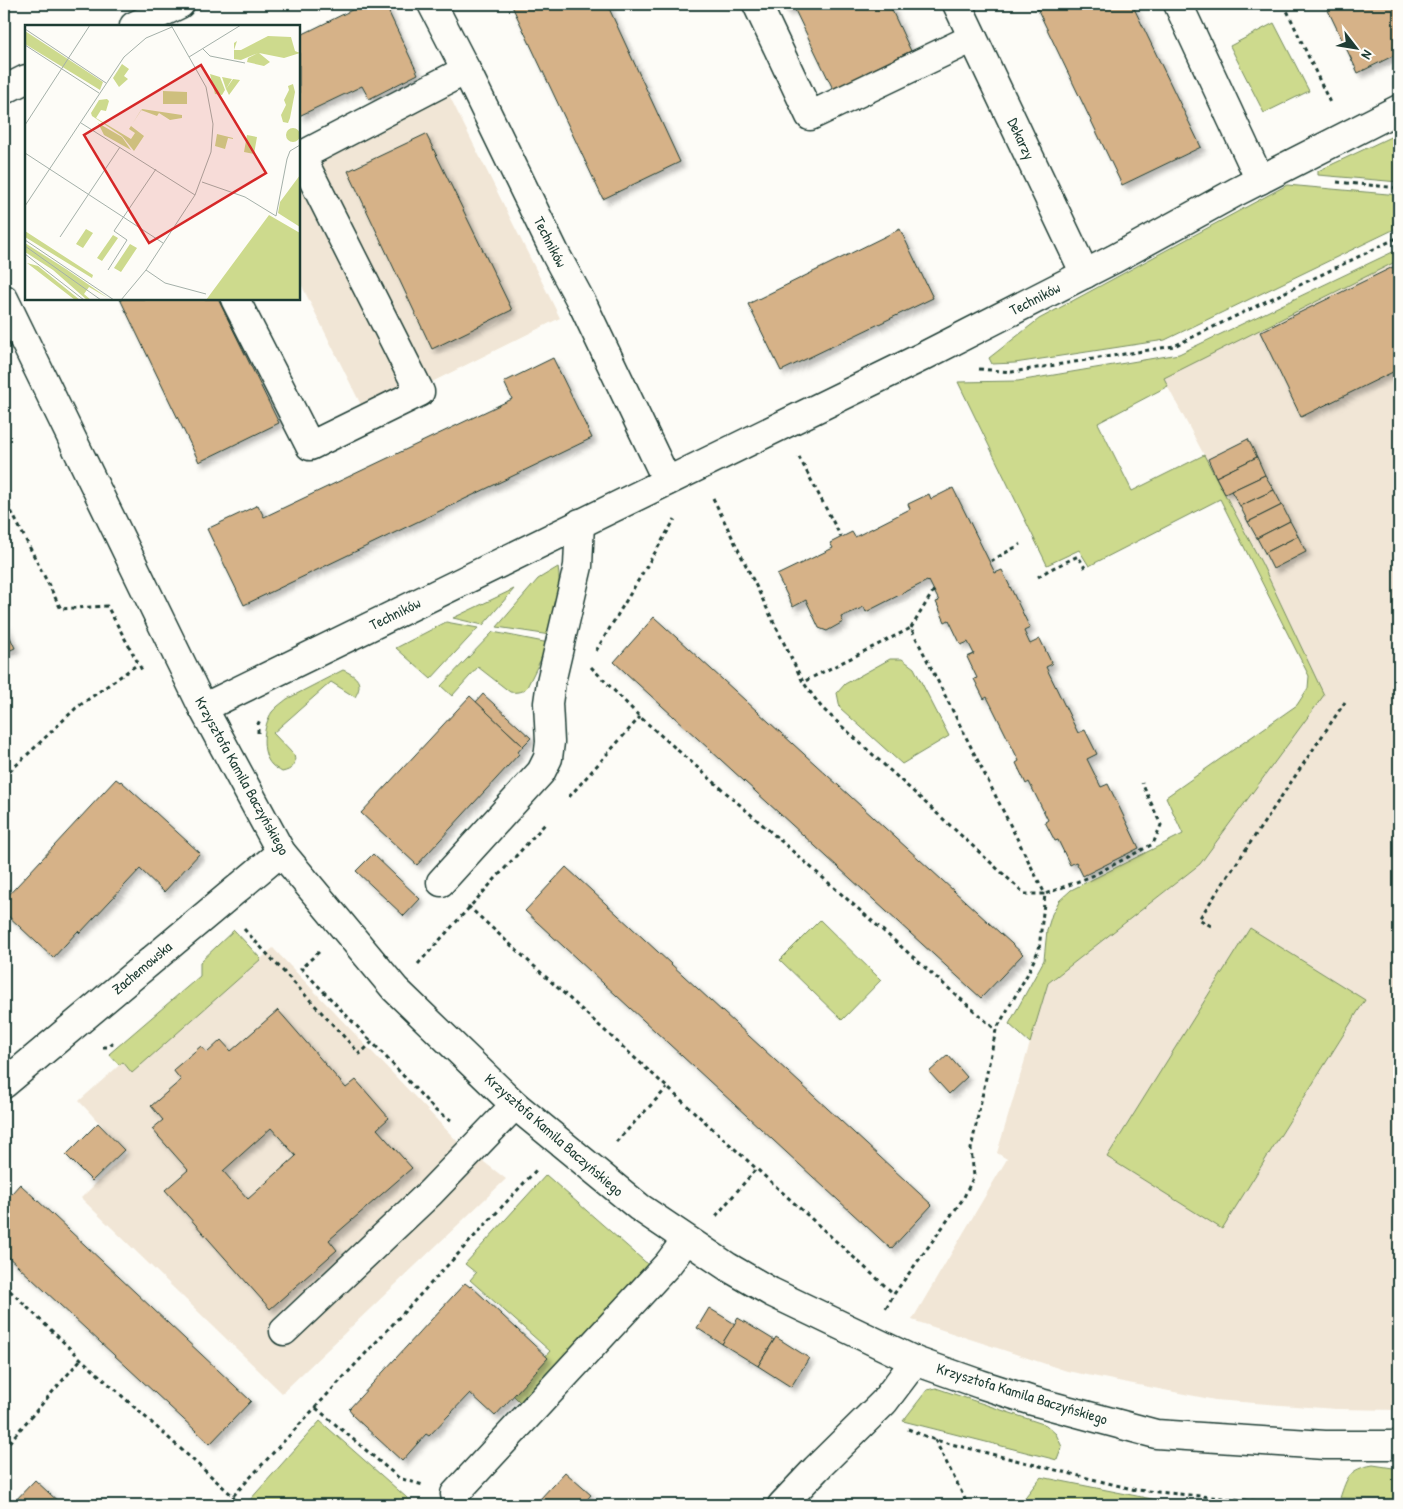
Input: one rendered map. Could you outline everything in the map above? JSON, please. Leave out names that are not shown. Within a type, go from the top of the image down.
[{"type":"street","points":[[136,25],[180,4]]},
{"type":"street","name":"Techników","points":[[432,4],[590,320],[667,481]]},
{"type":"street","points":[[757,4],[810,116],[973,38]]},
{"type":"street","name":"Dekarzy","points":[[957,4],[1085,274]]},
{"type":"street","points":[[1178,4],[1260,180]]},
{"type":"street","points":[[235,300],[310,446],[420,392],[300,157],[466,70]]},
{"type":"street","points":[[4,90],[25,80]]},
{"type":"street","name":"Techników","points":[[203,708],[922,357],[1085,274],[1260,180],[1399,109]]},
{"type":"street","name":"Krzysztofa Kamila Baczyńskiego","points":[[4,299],[203,708],[281,852],[395,989],[515,1105],[639,1207],[686,1240],[771,1292],[916,1361],[980,1384],[1156,1434],[1325,1445],[1399,1445]]},
{"type":"street","points":[[441,882],[541,772],[548,758],[550,742],[548,703],[551,682],[578,566],[580,523]]},
{"type":"street","name":"Zachemowska","points":[[4,1084],[281,852]]},
{"type":"street","points":[[284,1331],[430,1193],[515,1105]]},
{"type":"street","points":[[455,1494],[668,1264],[686,1240]]},
{"type":"street","points":[[782,1505],[884,1402],[916,1361]]},
{"type":"path","points":[[1284,4],[1346,137]]},
{"type":"path","points":[[1331,181],[1399,188]]},
{"type":"path","points":[[978,369],[1012,372],[1174,346],[1399,237]]},
{"type":"path","points":[[798,456],[841,537]]},
{"type":"path","points":[[713,498],[803,682],[822,708],[1025,894],[1045,894],[1092,876],[1154,844],[1161,825],[1142,783]]},
{"type":"path","points":[[594,656],[678,514]]},
{"type":"path","points":[[991,561],[1021,544]]},
{"type":"path","points":[[1038,577],[1078,556],[1085,568]]},
{"type":"path","points":[[803,682],[910,628],[934,590]]},
{"type":"path","points":[[864,1337],[882,1316],[894,1294],[963,1199],[974,1176],[971,1149],[996,1030],[1027,975],[1039,949],[1045,894],[910,628]]},
{"type":"path","points":[[4,777],[76,708],[138,664]]},
{"type":"path","points":[[588,664],[640,717],[996,1030]]},
{"type":"path","points":[[1211,926],[1199,919],[1345,702]]},
{"type":"path","points":[[258,734],[258,724],[262,716]]},
{"type":"path","points":[[470,908],[894,1294]]},
{"type":"path","points":[[320,951],[301,968],[372,1042]]},
{"type":"path","points":[[615,1143],[667,1088]]},
{"type":"path","points":[[714,1218],[756,1169]]},
{"type":"path","points":[[4,1448],[81,1359]]},
{"type":"path","points":[[316,1408],[399,1478],[455,1494]]},
{"type":"path","points":[[968,1505],[935,1440],[1136,1490],[1296,1505]]},
{"type":"path","points":[[233,1496],[236,1505]]},
{"type":"path","points":[[1302,1505],[1324,1505]]},
{"type":"shaded area","points":[[447,91],[560,318],[366,415],[300,282],[300,164]]},
{"type":"shaded area","points":[[1399,258],[1399,1410],[1336,1409],[1215,1400],[1067,1371],[912,1320],[1007,1159],[997,1153],[1048,983],[1200,864],[1324,695],[1262,564],[1163,378]]},
{"type":"shaded area","points":[[273,948],[458,1142],[506,1179],[282,1393],[81,1198],[127,1153],[79,1101],[123,1062],[132,1072]]},
{"type":"green space","points":[[1274,23],[1309,91],[1264,113],[1230,46]]},
{"type":"green space","points":[[1399,133],[1399,182],[1318,175],[1318,171]]},
{"type":"green space","points":[[1287,185],[1399,195],[1399,227],[1165,340],[1015,363],[992,364],[989,358],[1039,319]]},
{"type":"green space","points":[[1399,249],[1399,260],[1164,378],[1168,386],[1098,423],[1132,491],[1204,455],[1262,564],[1324,695],[1200,864],[1048,983],[1030,1043],[1009,1024],[1044,960],[1047,930],[1059,901],[1071,890],[1183,834],[1166,797],[1297,705],[1308,688],[1309,676],[1220,499],[1089,566],[1079,550],[1047,565],[958,382],[1018,381],[1179,354]]},
{"type":"green space","points":[[558,567],[559,593],[550,635],[497,627],[538,579]]},
{"type":"green space","points":[[514,589],[483,625],[453,618]]},
{"type":"green space","points":[[446,622],[478,628],[431,679],[396,648]]},
{"type":"green space","points":[[493,632],[549,643],[527,687],[519,692],[510,692],[478,667],[452,696],[441,686]]},
{"type":"green space","points":[[890,659],[902,659],[914,668],[949,736],[902,764],[840,708],[837,693],[845,684]]},
{"type":"green space","points":[[343,670],[358,680],[359,688],[355,697],[331,682],[273,733],[294,755],[295,759],[293,766],[289,770],[282,772],[268,760],[264,746],[265,731],[272,712],[287,699]]},
{"type":"green space","points":[[820,920],[881,980],[842,1020],[780,960]]},
{"type":"green space","points":[[1250,928],[1365,1000],[1222,1229],[1107,1157]]},
{"type":"green space","points":[[234,930],[261,959],[132,1073],[123,1062],[119,1065],[109,1054],[200,976],[200,962]]},
{"type":"green space","points":[[546,1175],[651,1267],[520,1402],[512,1394],[550,1351],[470,1280],[476,1273],[465,1264]]},
{"type":"green space","points":[[936,1388],[1046,1425],[1056,1434],[1062,1447],[1057,1460],[903,1421],[927,1390]]},
{"type":"green space","points":[[320,1421],[415,1505],[254,1505],[249,1501]]},
{"type":"green space","points":[[1373,1465],[1393,1468],[1399,1472],[1399,1499],[1340,1498],[1350,1475],[1359,1469]]},
{"type":"green space","points":[[1041,1477],[1182,1505],[1019,1505]]},
{"type":"building","points":[[364,4],[385,4],[418,74],[369,99],[362,86],[300,116],[300,36]]},
{"type":"building","points":[[511,4],[607,4],[680,162],[603,199]]},
{"type":"building","points":[[783,4],[889,4],[911,51],[833,89],[794,8],[786,11]]},
{"type":"building","points":[[1035,4],[1132,4],[1201,147],[1122,185]]},
{"type":"building","points":[[1325,4],[1399,4],[1399,53],[1358,73]]},
{"type":"building","points":[[426,134],[512,310],[432,349],[348,171]]},
{"type":"building","points":[[900,229],[933,298],[781,371],[748,304]]},
{"type":"building","points":[[1399,264],[1399,369],[1301,417],[1260,332]]},
{"type":"building","points":[[120,300],[218,300],[279,423],[199,462]]},
{"type":"building","points":[[553,358],[592,438],[244,605],[207,529],[258,505],[264,517],[512,399],[504,382]]},
{"type":"building","points":[[1248,439],[1257,457],[1216,477],[1208,459]]},
{"type":"building","points":[[1257,457],[1265,475],[1225,494],[1216,477]]},
{"type":"building","points":[[1265,475],[1274,490],[1240,506],[1231,491]]},
{"type":"building","points":[[953,488],[995,573],[1002,570],[1030,628],[1024,631],[1030,644],[1040,639],[1052,664],[1046,667],[1078,733],[1085,730],[1097,754],[1087,759],[1101,787],[1108,784],[1139,848],[1083,876],[1076,862],[1070,865],[1058,840],[1055,841],[1045,822],[1048,820],[1029,782],[1026,784],[1016,763],[1019,761],[987,697],[984,699],[974,679],[977,678],[967,657],[974,654],[968,642],[961,645],[949,620],[945,622],[936,602],[939,601],[929,581],[866,612],[864,607],[841,617],[843,622],[827,631],[819,628],[806,600],[793,607],[777,575],[833,548],[830,543],[852,532],[855,537],[910,509],[908,504],[929,494],[931,499]]},
{"type":"building","points":[[1274,490],[1282,505],[1248,522],[1240,506]]},
{"type":"building","points":[[1282,505],[1290,521],[1257,538],[1248,522]]},
{"type":"building","points":[[1290,521],[1298,536],[1265,553],[1257,538]]},
{"type":"building","points":[[1298,536],[1306,552],[1273,569],[1265,553]]},
{"type":"building","points":[[654,617],[1023,954],[981,998],[614,662]]},
{"type":"building","points":[[4,624],[15,648],[4,653]]},
{"type":"building","points":[[483,694],[531,738],[523,746],[476,702]]},
{"type":"building","points":[[470,696],[523,746],[518,752],[519,754],[417,865],[361,813]]},
{"type":"building","points":[[116,779],[121,781],[200,853],[164,892],[140,869],[80,933],[78,931],[53,958],[4,912],[4,900]]},
{"type":"building","points":[[373,854],[420,899],[404,916],[356,871]]},
{"type":"building","points":[[566,867],[932,1205],[891,1249],[525,911]]},
{"type":"building","points":[[278,1010],[346,1088],[356,1080],[389,1118],[377,1129],[412,1168],[329,1240],[337,1250],[270,1309],[165,1190],[188,1170],[152,1129],[163,1120],[151,1106],[181,1080],[173,1070],[201,1046],[207,1053],[221,1040],[231,1051]],"holes":[[[271,1128],[296,1156],[248,1199],[223,1171]]]},
{"type":"building","points":[[948,1055],[967,1077],[949,1094],[929,1072]]},
{"type":"building","points":[[98,1123],[124,1150],[92,1181],[66,1155]]},
{"type":"building","points":[[20,1184],[251,1401],[210,1444],[4,1253],[4,1202]]},
{"type":"building","points":[[465,1283],[471,1286],[548,1358],[495,1416],[470,1393],[429,1436],[426,1434],[402,1461],[352,1415],[349,1409]]},
{"type":"building","points":[[709,1308],[735,1324],[722,1344],[697,1328]]},
{"type":"building","points":[[738,1318],[774,1340],[758,1366],[722,1344]]},
{"type":"building","points":[[776,1337],[809,1358],[791,1387],[758,1366]]},
{"type":"building","points":[[565,1472],[591,1495],[582,1505],[547,1505],[540,1499]]},
{"type":"building","points":[[35,1480],[62,1505],[11,1505]]}]
